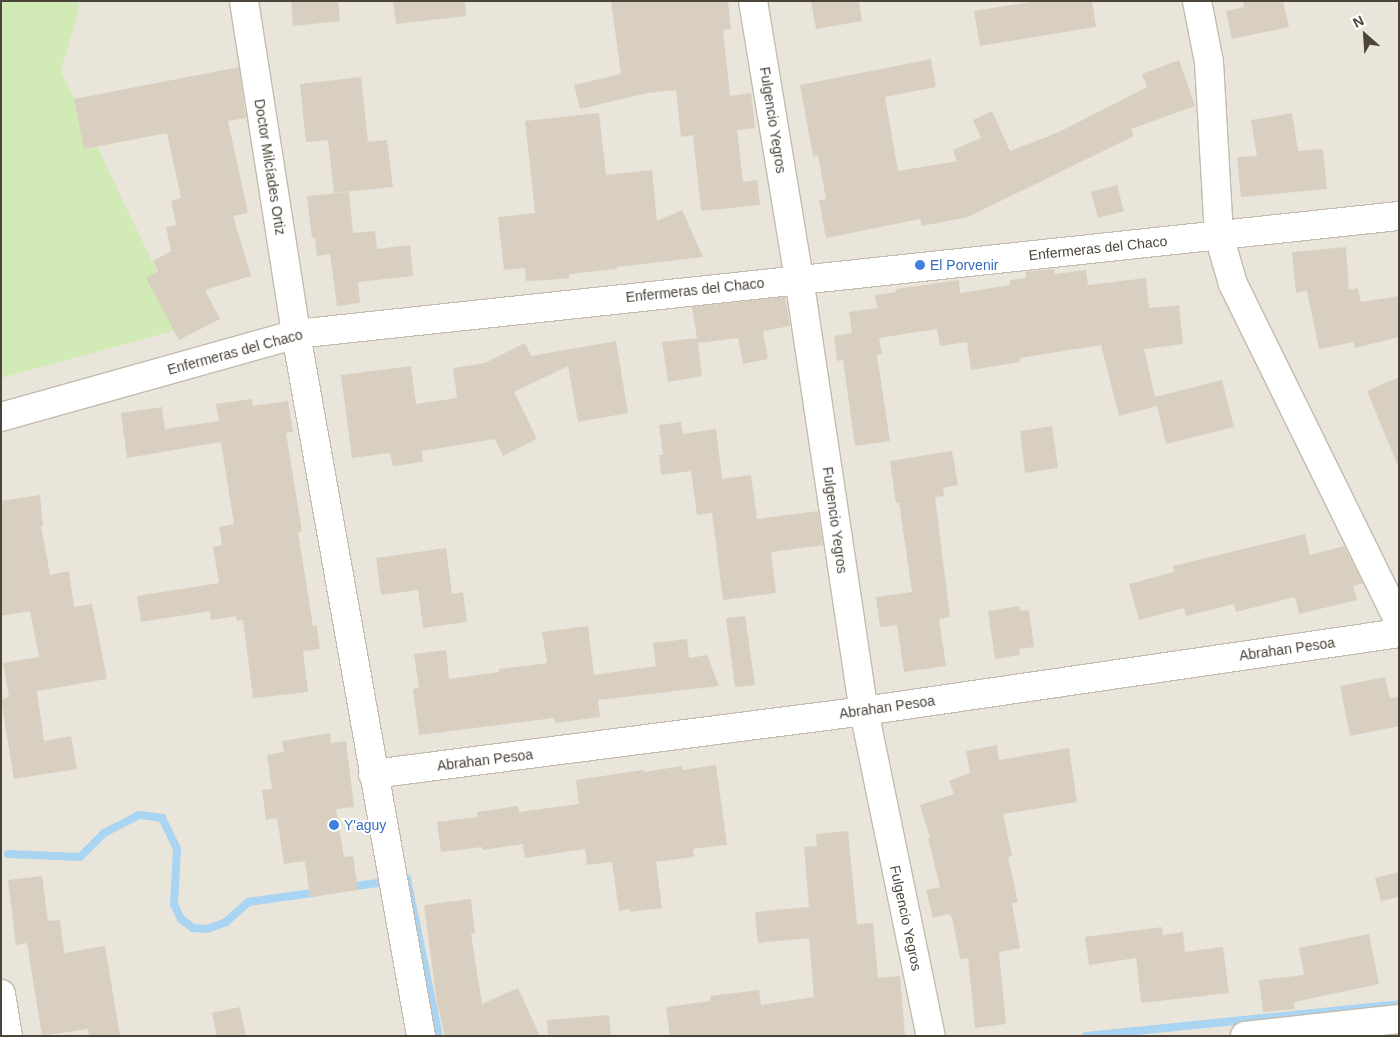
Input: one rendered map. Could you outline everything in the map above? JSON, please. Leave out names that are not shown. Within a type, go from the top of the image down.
[{"type":"street","name":"Doctor Milcíades Ortiz","points":[[244,1],[296,334],[420,1036]]},
{"type":"street","name":"Fulgencio Yegros","points":[[753,1],[799,278],[864,711],[931,1036]]},
{"type":"street","points":[[1197,1],[1209,62],[1219,236],[1233,284],[1399,622]]},
{"type":"street","name":"Enfermeras del Chaco","points":[[1,417],[296,334],[799,278],[1399,216]]},
{"type":"street","name":"Abrahan Pesoa","points":[[373,774],[864,711],[1399,633]]},
{"type":"street","points":[[1,994],[8,1036]]},
{"type":"street","points":[[1245,1036],[1341,1030],[1399,1019]]},
{"type":"shaded area","points":[[1,1],[1399,1],[1399,1036],[1,1036]]},
{"type":"green space","points":[[1,1],[77,1],[79,9],[61,71],[184,328],[1,378]]},
{"type":"building","points":[[291,1],[338,1],[340,21],[293,26]]},
{"type":"building","points":[[393,1],[465,1],[466,16],[396,24]]},
{"type":"building","points":[[611,1],[728,1],[731,29],[723,30],[730,96],[751,93],[755,128],[737,130],[743,182],[757,180],[760,205],[701,211],[693,135],[681,137],[676,90],[647,93],[580,109],[574,85],[621,74]]},
{"type":"building","points":[[811,1],[859,1],[862,21],[816,29]]},
{"type":"building","points":[[1037,1],[1092,1],[1096,27],[980,46],[974,11]]},
{"type":"building","points":[[1243,1],[1283,1],[1289,27],[1232,39],[1226,11],[1244,7]]},
{"type":"building","points":[[931,59],[936,87],[885,97],[898,171],[957,161],[953,150],[981,138],[973,120],[992,111],[1010,151],[1059,132],[1147,87],[1142,74],[1179,60],[1195,106],[1131,129],[1134,136],[968,217],[922,226],[920,219],[826,238],[819,200],[826,199],[818,155],[813,156],[800,85]]},
{"type":"building","points":[[239,67],[246,118],[228,121],[248,213],[233,216],[251,276],[205,290],[220,319],[179,340],[146,278],[158,271],[153,261],[171,251],[166,227],[176,225],[171,201],[181,198],[167,133],[84,149],[74,99]]},
{"type":"building","points":[[361,77],[368,142],[387,140],[393,187],[334,193],[328,140],[306,142],[300,84]]},
{"type":"building","points":[[599,113],[606,175],[652,170],[657,221],[682,210],[703,257],[569,274],[569,278],[549,280],[526,281],[525,268],[504,270],[498,217],[535,213],[525,121]]},
{"type":"building","points":[[1292,113],[1298,151],[1323,149],[1327,189],[1241,197],[1237,157],[1257,156],[1251,120]]},
{"type":"building","points":[[1117,185],[1124,211],[1098,218],[1091,192]]},
{"type":"building","points":[[349,192],[353,233],[375,231],[377,249],[410,245],[413,276],[358,282],[360,303],[337,306],[330,254],[317,256],[315,238],[312,238],[307,196]]},
{"type":"building","points":[[1346,247],[1349,290],[1358,288],[1361,302],[1399,296],[1399,337],[1355,348],[1353,342],[1319,349],[1307,291],[1296,293],[1292,252]]},
{"type":"building","points":[[1054,269],[1055,274],[1086,270],[1088,285],[1146,278],[1149,308],[1179,305],[1183,344],[1144,349],[1157,406],[1119,416],[1101,345],[1020,358],[1020,362],[971,370],[967,342],[940,346],[937,329],[879,338],[882,354],[877,355],[890,441],[855,446],[843,360],[837,361],[834,336],[852,333],[849,312],[877,308],[875,295],[896,292],[896,289],[959,280],[960,293],[1010,285],[1010,280],[1026,278],[1026,272]]},
{"type":"building","points":[[785,297],[790,326],[763,331],[768,359],[743,364],[738,338],[698,343],[702,376],[668,382],[662,342],[697,338],[692,307]]},
{"type":"building","points":[[616,341],[628,413],[578,422],[568,366],[514,392],[537,439],[503,456],[495,439],[422,451],[423,462],[393,466],[390,453],[352,458],[341,375],[411,366],[416,404],[457,398],[453,368],[485,363],[525,343],[531,356]]},
{"type":"building","points":[[1399,377],[1399,466],[1398,466],[1367,391]]},
{"type":"building","points":[[1222,380],[1234,427],[1166,444],[1155,397]]},
{"type":"building","points":[[252,399],[253,406],[288,401],[293,432],[286,433],[302,531],[298,532],[313,626],[317,625],[320,649],[303,651],[308,692],[253,698],[243,620],[237,621],[236,616],[211,620],[210,611],[141,622],[137,596],[219,583],[213,547],[222,545],[219,527],[234,524],[221,442],[127,458],[121,413],[162,407],[165,429],[219,421],[216,404]]},
{"type":"building","points":[[681,422],[683,434],[716,429],[722,479],[751,475],[757,519],[818,511],[823,545],[771,552],[776,593],[723,600],[712,513],[697,515],[691,471],[661,475],[659,455],[663,455],[659,425]]},
{"type":"building","points":[[1052,426],[1058,468],[1025,473],[1020,431]]},
{"type":"building","points":[[952,451],[958,485],[943,488],[944,496],[935,497],[950,617],[939,619],[946,666],[904,672],[897,625],[880,627],[876,597],[912,592],[899,502],[896,503],[890,461]]},
{"type":"building","points":[[40,495],[43,526],[41,526],[50,575],[69,571],[74,607],[92,604],[107,679],[37,691],[44,741],[71,736],[77,769],[14,779],[1,700],[9,697],[3,663],[39,657],[30,611],[1,616],[1,501]]},
{"type":"building","points":[[1305,534],[1310,555],[1344,546],[1363,583],[1353,586],[1357,600],[1299,614],[1295,597],[1236,612],[1234,604],[1186,616],[1184,608],[1139,620],[1129,584],[1174,572],[1173,566]]},
{"type":"building","points":[[446,548],[452,594],[463,592],[467,622],[423,628],[418,590],[381,595],[376,558]]},
{"type":"building","points":[[1019,606],[1020,611],[1029,610],[1034,647],[1019,649],[1020,655],[995,659],[988,611]]},
{"type":"building","points":[[745,616],[755,685],[735,687],[726,618]]},
{"type":"building","points":[[588,626],[594,675],[656,666],[653,643],[687,639],[689,658],[707,655],[719,686],[598,700],[600,717],[555,723],[554,718],[419,735],[413,689],[419,688],[414,654],[446,650],[449,679],[499,672],[499,669],[547,663],[542,632]]},
{"type":"building","points":[[1385,677],[1390,698],[1399,697],[1399,726],[1350,736],[1340,686]]},
{"type":"building","points":[[330,733],[331,743],[346,741],[354,807],[336,809],[344,857],[353,856],[358,890],[310,897],[305,861],[284,864],[277,818],[266,820],[262,790],[272,789],[267,755],[284,752],[282,741]]},
{"type":"building","points":[[997,745],[999,760],[1069,748],[1077,802],[1003,814],[1012,856],[1008,857],[1018,902],[1012,903],[1020,948],[999,952],[1006,1024],[975,1028],[968,958],[960,959],[952,917],[949,914],[933,918],[926,890],[940,887],[928,838],[930,838],[920,805],[954,794],[949,781],[970,773],[966,751]]},
{"type":"building","points":[[716,765],[727,845],[693,849],[694,857],[656,862],[662,908],[630,912],[630,909],[619,911],[612,862],[587,865],[585,849],[525,858],[523,844],[482,850],[482,847],[441,852],[437,822],[478,817],[477,812],[518,806],[519,812],[579,804],[576,780],[643,770],[644,772],[682,766],[682,770]]},
{"type":"building","points":[[848,831],[857,924],[873,923],[878,978],[900,976],[905,1036],[670,1036],[666,1007],[710,1001],[710,996],[759,990],[761,1005],[814,997],[809,938],[758,943],[755,912],[809,907],[804,847],[817,846],[816,834]]},
{"type":"building","points":[[1399,872],[1399,897],[1381,901],[1375,878]]},
{"type":"building","points":[[42,876],[48,921],[60,920],[64,953],[105,946],[120,1036],[89,1036],[88,1029],[42,1036],[27,943],[16,945],[8,880]]},
{"type":"building","points":[[471,899],[475,933],[471,934],[482,1004],[518,988],[540,1036],[445,1036],[437,1003],[424,905]]},
{"type":"building","points":[[1162,927],[1163,935],[1183,932],[1185,952],[1223,947],[1229,993],[1141,1003],[1136,958],[1089,965],[1085,937]]},
{"type":"building","points":[[1369,934],[1379,984],[1294,1002],[1295,1009],[1263,1012],[1259,980],[1304,975],[1299,948]]},
{"type":"building","points":[[240,1007],[246,1036],[217,1036],[212,1013]]},
{"type":"building","points":[[609,1015],[611,1036],[548,1036],[547,1020]]},
{"type":"waterway","points":[[8,854],[80,857],[104,833],[139,815],[162,818],[177,849],[174,904],[181,919],[193,928],[207,929],[226,922],[248,902],[319,892]]},
{"type":"waterway","points":[[348,887],[407,879],[439,1036]]},
{"type":"waterway","points":[[1086,1036],[1399,1004]]},
{"type":"place","name":"El Porvenir","points":[[920,265]]},
{"type":"place","name":"Y'aguy","points":[[334,825]]}]
